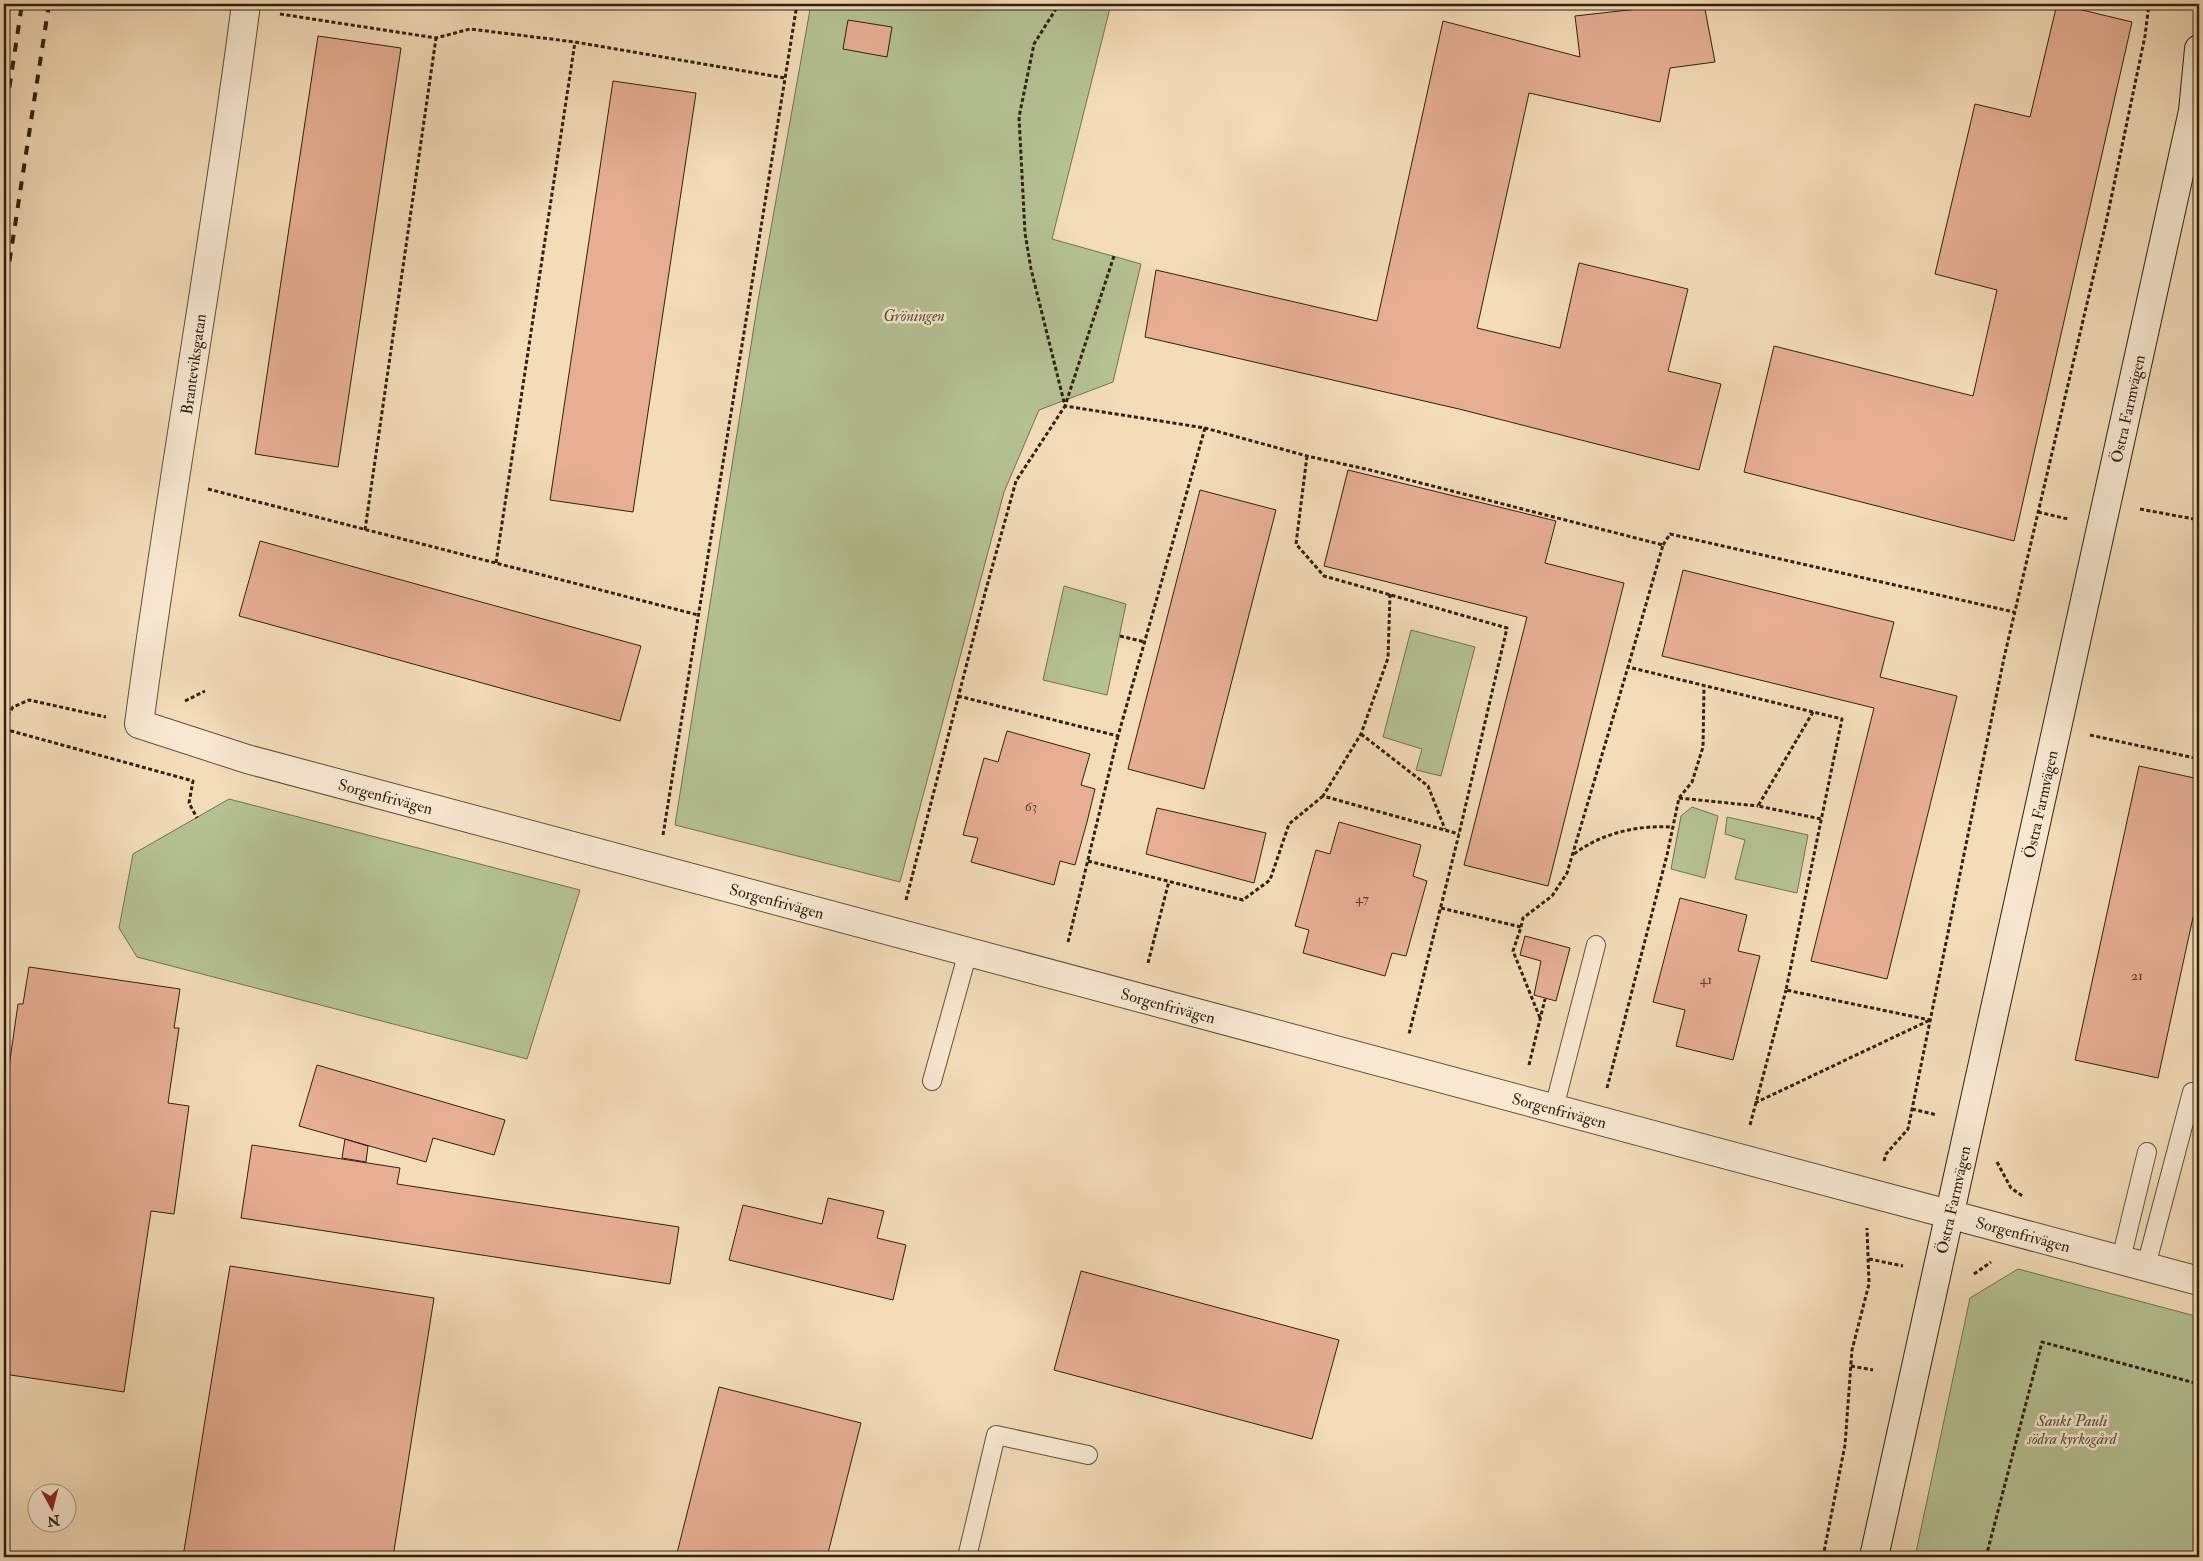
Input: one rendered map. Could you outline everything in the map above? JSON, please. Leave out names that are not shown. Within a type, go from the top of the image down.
[{"type":"street","name":"Branteviksgatan","points":[[138,724],[155,601],[176,480],[245,6]]},
{"type":"street","name":"Östra Farmvägen","points":[[1874,1557],[2193,111],[2199,48]]},
{"type":"street","name":"Sorgenfrivägen","points":[[138,724],[247,759],[2199,1281]]},
{"type":"lane","points":[[1554,1108],[1596,945]]},
{"type":"lane","points":[[932,1081],[968,952]]},
{"type":"lane","points":[[2134,1263],[2192,1092]]},
{"type":"lane","points":[[2134,1263],[2147,1152]]},
{"type":"lane","points":[[967,1557],[996,1435],[1088,1454]]},
{"type":"path","points":[[658,869],[797,4]]},
{"type":"path","points":[[1059,4],[1034,44],[1019,116],[1024,233],[1065,406]]},
{"type":"path","points":[[1822,1557],[1845,1445],[1852,1350],[1868,1284],[1869,1259],[1866,1237],[1872,1193],[1886,1154],[1908,1129],[2014,612],[2107,218],[2145,36],[2149,4]]},
{"type":"path","points":[[245,6],[436,38],[470,29],[575,42],[785,78]]},
{"type":"path","points":[[365,530],[436,38]]},
{"type":"path","points":[[496,564],[575,42]]},
{"type":"path","points":[[898,933],[958,696],[1016,481],[1065,406],[1114,256]]},
{"type":"path","points":[[1065,406],[1206,428],[1307,456],[1370,470],[1663,545]]},
{"type":"path","points":[[1060,976],[1118,736],[1206,428]]},
{"type":"path","points":[[1307,456],[1296,544],[1324,576],[1507,628],[1460,834],[1401,1067]]},
{"type":"path","points":[[176,480],[698,615]]},
{"type":"path","points":[[2134,508],[2199,520]]},
{"type":"path","points":[[1540,1018],[1513,951],[1523,918],[1552,896],[1567,873],[1663,545],[1670,534],[2014,612]]},
{"type":"path","points":[[1088,861],[1243,900],[1270,880],[1289,824],[1324,796],[1362,734],[1388,658],[1390,594]]},
{"type":"path","points":[[1120,636],[1144,642]]},
{"type":"path","points":[[1628,667],[1842,719],[1786,990],[1740,1158]]},
{"type":"path","points":[[1599,1120],[1679,798],[1692,782],[1703,747],[1704,686]]},
{"type":"path","points":[[958,696],[1118,736]]},
{"type":"path","points":[[4,721],[13,707],[29,700],[138,724]]},
{"type":"path","points":[[1758,806],[1813,712]]},
{"type":"path","points":[[4,729],[194,781],[189,803],[197,818]]},
{"type":"path","points":[[1362,734],[1428,786],[1445,830]]},
{"type":"path","points":[[2085,734],[2199,759]]},
{"type":"path","points":[[1324,796],[1460,834]]},
{"type":"path","points":[[1679,798],[1758,806],[1821,819]]},
{"type":"path","points":[[1574,854],[1588,843],[1626,830],[1652,826],[1672,828]]},
{"type":"path","points":[[1138,997],[1169,881]]},
{"type":"path","points":[[1441,908],[1521,927]]},
{"type":"path","points":[[1786,990],[1930,1020]]},
{"type":"path","points":[[1522,1100],[1545,999]]},
{"type":"path","points":[[1755,1103],[1930,1020]]},
{"type":"path","points":[[1986,1557],[2042,1342],[2199,1384]]},
{"type":"path","points":[[1851,1366],[1873,1370]]},
{"type":"green space","name":"Gröningen","points":[[811,4],[1111,4],[1052,239],[1141,264],[1113,382],[1039,410],[1004,492],[900,882],[675,825],[758,301]]},
{"type":"green space","points":[[1064,586],[1126,604],[1107,695],[1043,680]]},
{"type":"green space","points":[[1411,630],[1475,647],[1441,776],[1416,770],[1422,749],[1383,737]]},
{"type":"green space","points":[[229,799],[580,890],[527,1059],[137,957],[119,928],[133,854]]},
{"type":"green space","points":[[1692,807],[1718,816],[1705,878],[1671,869],[1681,816]]},
{"type":"green space","points":[[1727,817],[1808,835],[1797,893],[1735,879],[1745,840],[1725,834]]},
{"type":"green space","name":"Sankt Pauli södra kyrkogård","points":[[2018,1269],[2199,1317],[2199,1557],[1915,1557],[1970,1298]]},
{"type":"building","points":[[1682,4],[1704,4],[1715,62],[1670,68],[1660,122],[1529,93],[1477,328],[1560,348],[1579,263],[1688,289],[1668,371],[1721,384],[1699,470],[1459,409],[1145,337],[1156,270],[1377,321],[1443,21],[1580,57],[1575,16]]},
{"type":"building","points":[[2057,4],[2132,22],[2014,541],[1744,472],[1774,346],[1973,396],[1997,290],[1935,274],[1975,104],[2030,117]]},
{"type":"building","points":[[848,20],[892,27],[887,57],[843,49]]},
{"type":"building","points":[[318,36],[401,48],[338,467],[255,454]]},
{"type":"building","points":[[613,81],[696,93],[633,512],[550,500]]},
{"type":"building","points":[[1348,470],[1556,521],[1545,563],[1624,583],[1548,886],[1464,865],[1527,617],[1324,566]]},
{"type":"building","points":[[1200,490],[1276,510],[1204,789],[1128,769]]},
{"type":"building","points":[[260,541],[641,646],[620,721],[239,616]]},
{"type":"building","points":[[1683,570],[1894,622],[1880,677],[1957,696],[1887,979],[1811,961],[1874,708],[1662,656]]},
{"type":"building","points":[[1007,731],[1090,754],[1081,785],[1095,789],[1087,822],[1075,865],[1060,861],[1054,885],[971,862],[978,838],[963,835],[984,758],[998,762]]},
{"type":"building","points":[[2139,766],[2199,779],[2199,890],[2158,1078],[2075,1060]]},
{"type":"building","points":[[1157,808],[1266,833],[1254,883],[1146,854]]},
{"type":"building","points":[[1339,822],[1421,845],[1413,876],[1427,881],[1406,956],[1392,953],[1385,976],[1303,953],[1309,930],[1295,926],[1316,850],[1330,854]]},
{"type":"building","points":[[1680,898],[1747,915],[1738,951],[1760,956],[1733,1060],[1676,1046],[1685,1010],[1653,1002]]},
{"type":"building","points":[[1525,936],[1570,948],[1556,1001],[1534,995],[1541,961],[1520,955]]},
{"type":"building","points":[[29,967],[180,989],[174,1028],[179,1028],[168,1103],[189,1106],[174,1214],[151,1211],[124,1392],[4,1374],[4,1102],[18,1004],[23,1004]]},
{"type":"building","points":[[317,1065],[505,1120],[494,1155],[433,1138],[426,1162],[299,1126]]},
{"type":"building","points":[[345,1139],[368,1146],[366,1162],[342,1158]]},
{"type":"building","points":[[252,1145],[400,1168],[397,1184],[679,1227],[670,1284],[241,1218]]},
{"type":"building","points":[[828,1198],[884,1211],[877,1238],[906,1245],[893,1300],[729,1260],[743,1205],[822,1224]]},
{"type":"building","points":[[230,1266],[434,1298],[393,1557],[183,1557]]},
{"type":"building","points":[[1081,1271],[1339,1340],[1312,1439],[1054,1370]]},
{"type":"building","points":[[719,1387],[861,1423],[827,1557],[676,1557]]},
{"type":"building","points":[[1379,1553],[1395,1557],[1378,1557]]},
{"type":"railway","points":[[4,123],[22,4]]},
{"type":"railway","points":[[4,297],[49,4]]}]
